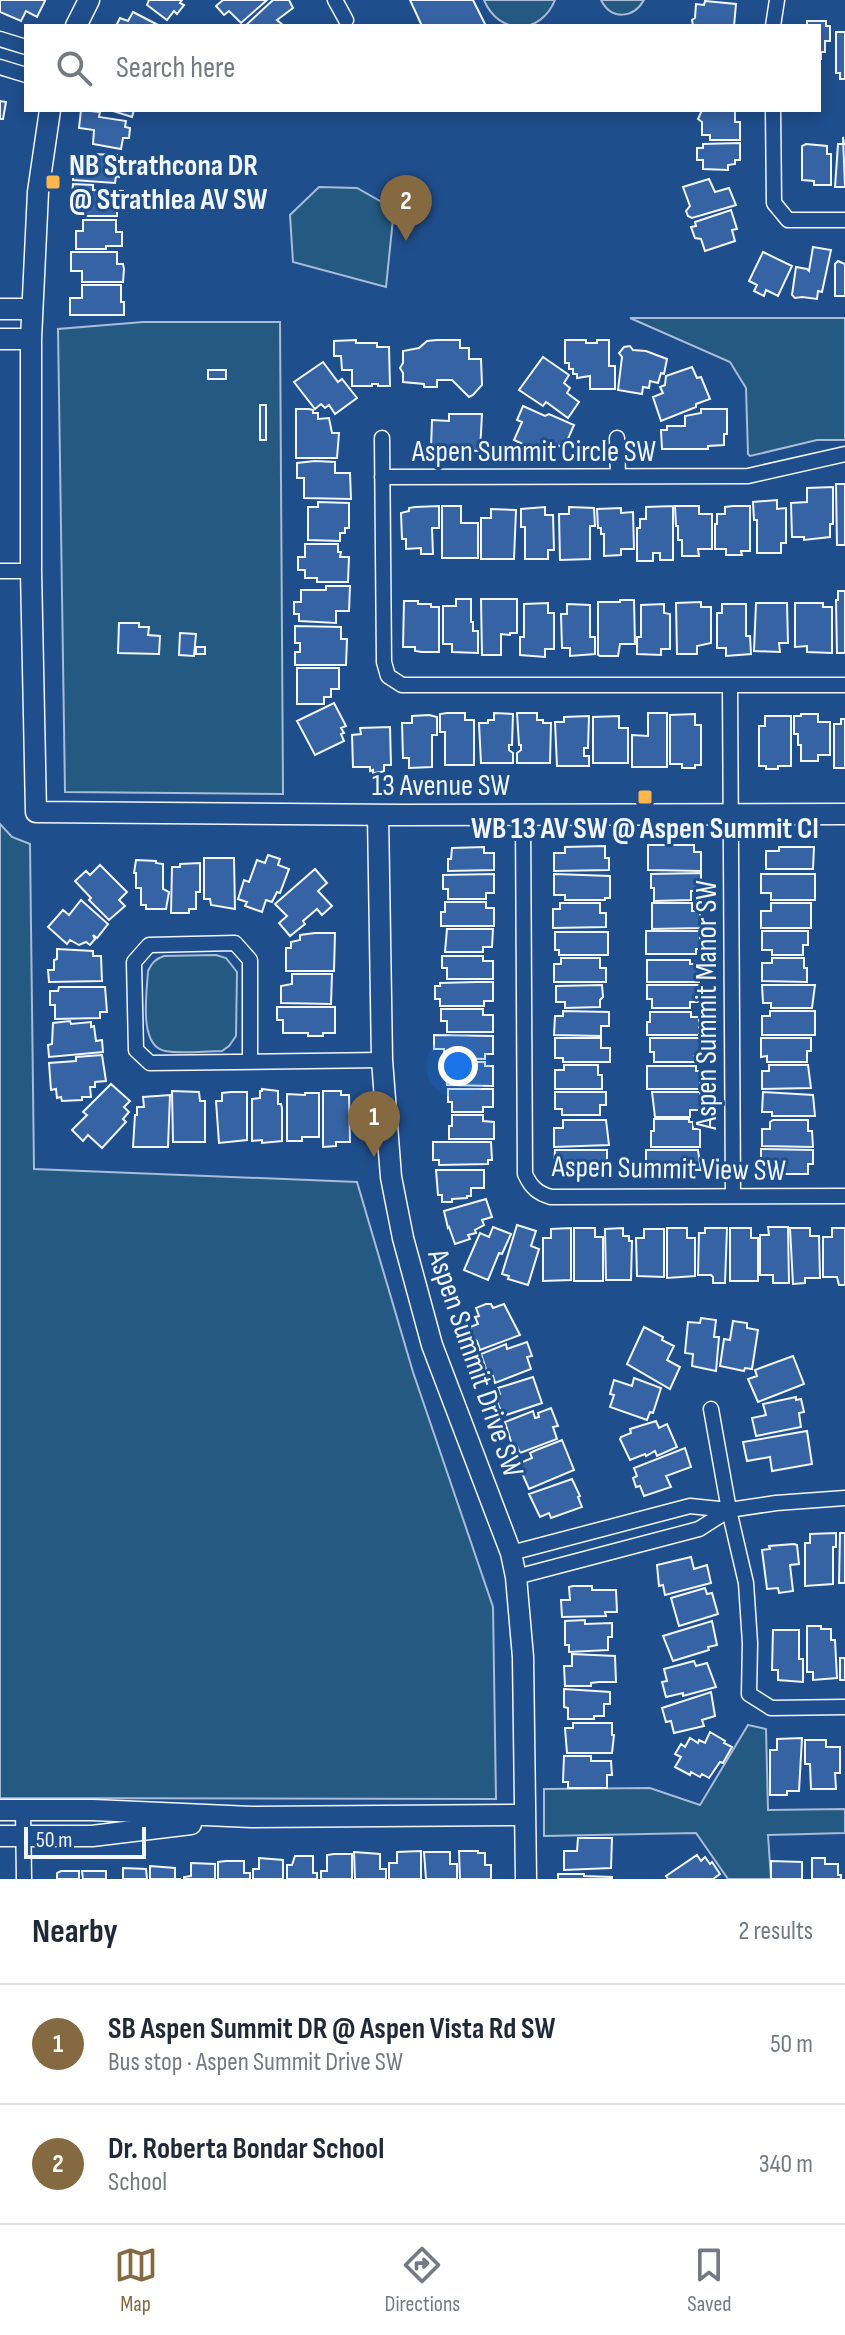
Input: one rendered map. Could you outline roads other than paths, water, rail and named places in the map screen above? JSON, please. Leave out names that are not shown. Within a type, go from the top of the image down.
[{"type":"street","points":[[77,24],[89,0]]},
{"type":"street","points":[[335,0],[346,20]]},
{"type":"street","points":[[773,24],[777,0]]},
{"type":"street","points":[[0,39],[24,46]]},
{"type":"street","points":[[0,67],[24,74]]},
{"type":"street","points":[[0,571],[31,571],[32,309],[38,192],[50,112]]},
{"type":"street","points":[[773,112],[774,203],[788,220],[845,220]]},
{"type":"street","points":[[0,309],[32,309]]},
{"type":"street","points":[[0,339],[31,339]]},
{"type":"street","points":[[382,438],[382,477]]},
{"type":"street","points":[[617,438],[618,476]]},
{"type":"street","name":"Aspen Summit Circle SW","points":[[845,454],[748,476],[382,477],[384,662],[388,676],[402,685],[845,685]]},
{"type":"street","name":"13 Avenue SW","points":[[31,571],[36,812],[845,814]]},
{"type":"street","points":[[730,686],[731,814]]},
{"type":"street","name":"Aspen Summit Manor SW","points":[[731,814],[733,1196]]},
{"type":"street","name":"Aspen Summit Drive SW","points":[[378,815],[382,1060],[391,1177],[403,1238],[432,1345],[511,1553],[516,1577],[523,1657],[526,1879]]},
{"type":"street","name":"Aspen Summit View SW","points":[[523,815],[525,1174],[529,1184],[539,1194],[551,1197],[845,1196]]},
{"type":"street","points":[[250,1061],[250,960],[235,943],[149,945],[134,962],[136,1050],[150,1063],[382,1060]]},
{"type":"street","points":[[711,1409],[746,1583],[749,1694],[771,1708],[845,1707]]},
{"type":"street","points":[[511,1553],[690,1506],[729,1510],[845,1498]]},
{"type":"street","points":[[516,1577],[699,1529],[729,1510]]},
{"type":"street","points":[[0,1810],[93,1810],[251,1817],[525,1815]]},
{"type":"street","points":[[23,1810],[24,1879]]},
{"type":"street","points":[[0,1836],[92,1836],[251,1817]]},
{"type":"place","name":"NB Strathcona DR @ Strathlea AV SW","points":[[53,182]]},
{"type":"place","name":"Dr. Roberta Bondar School","points":[[406,241]]},
{"type":"place","name":"WB 13 AV SW @ Aspen Summit CI","points":[[645,797]]},
{"type":"place","name":"SB Aspen Summit DR @ Aspen Vista Rd SW","points":[[374,1157]]}]
